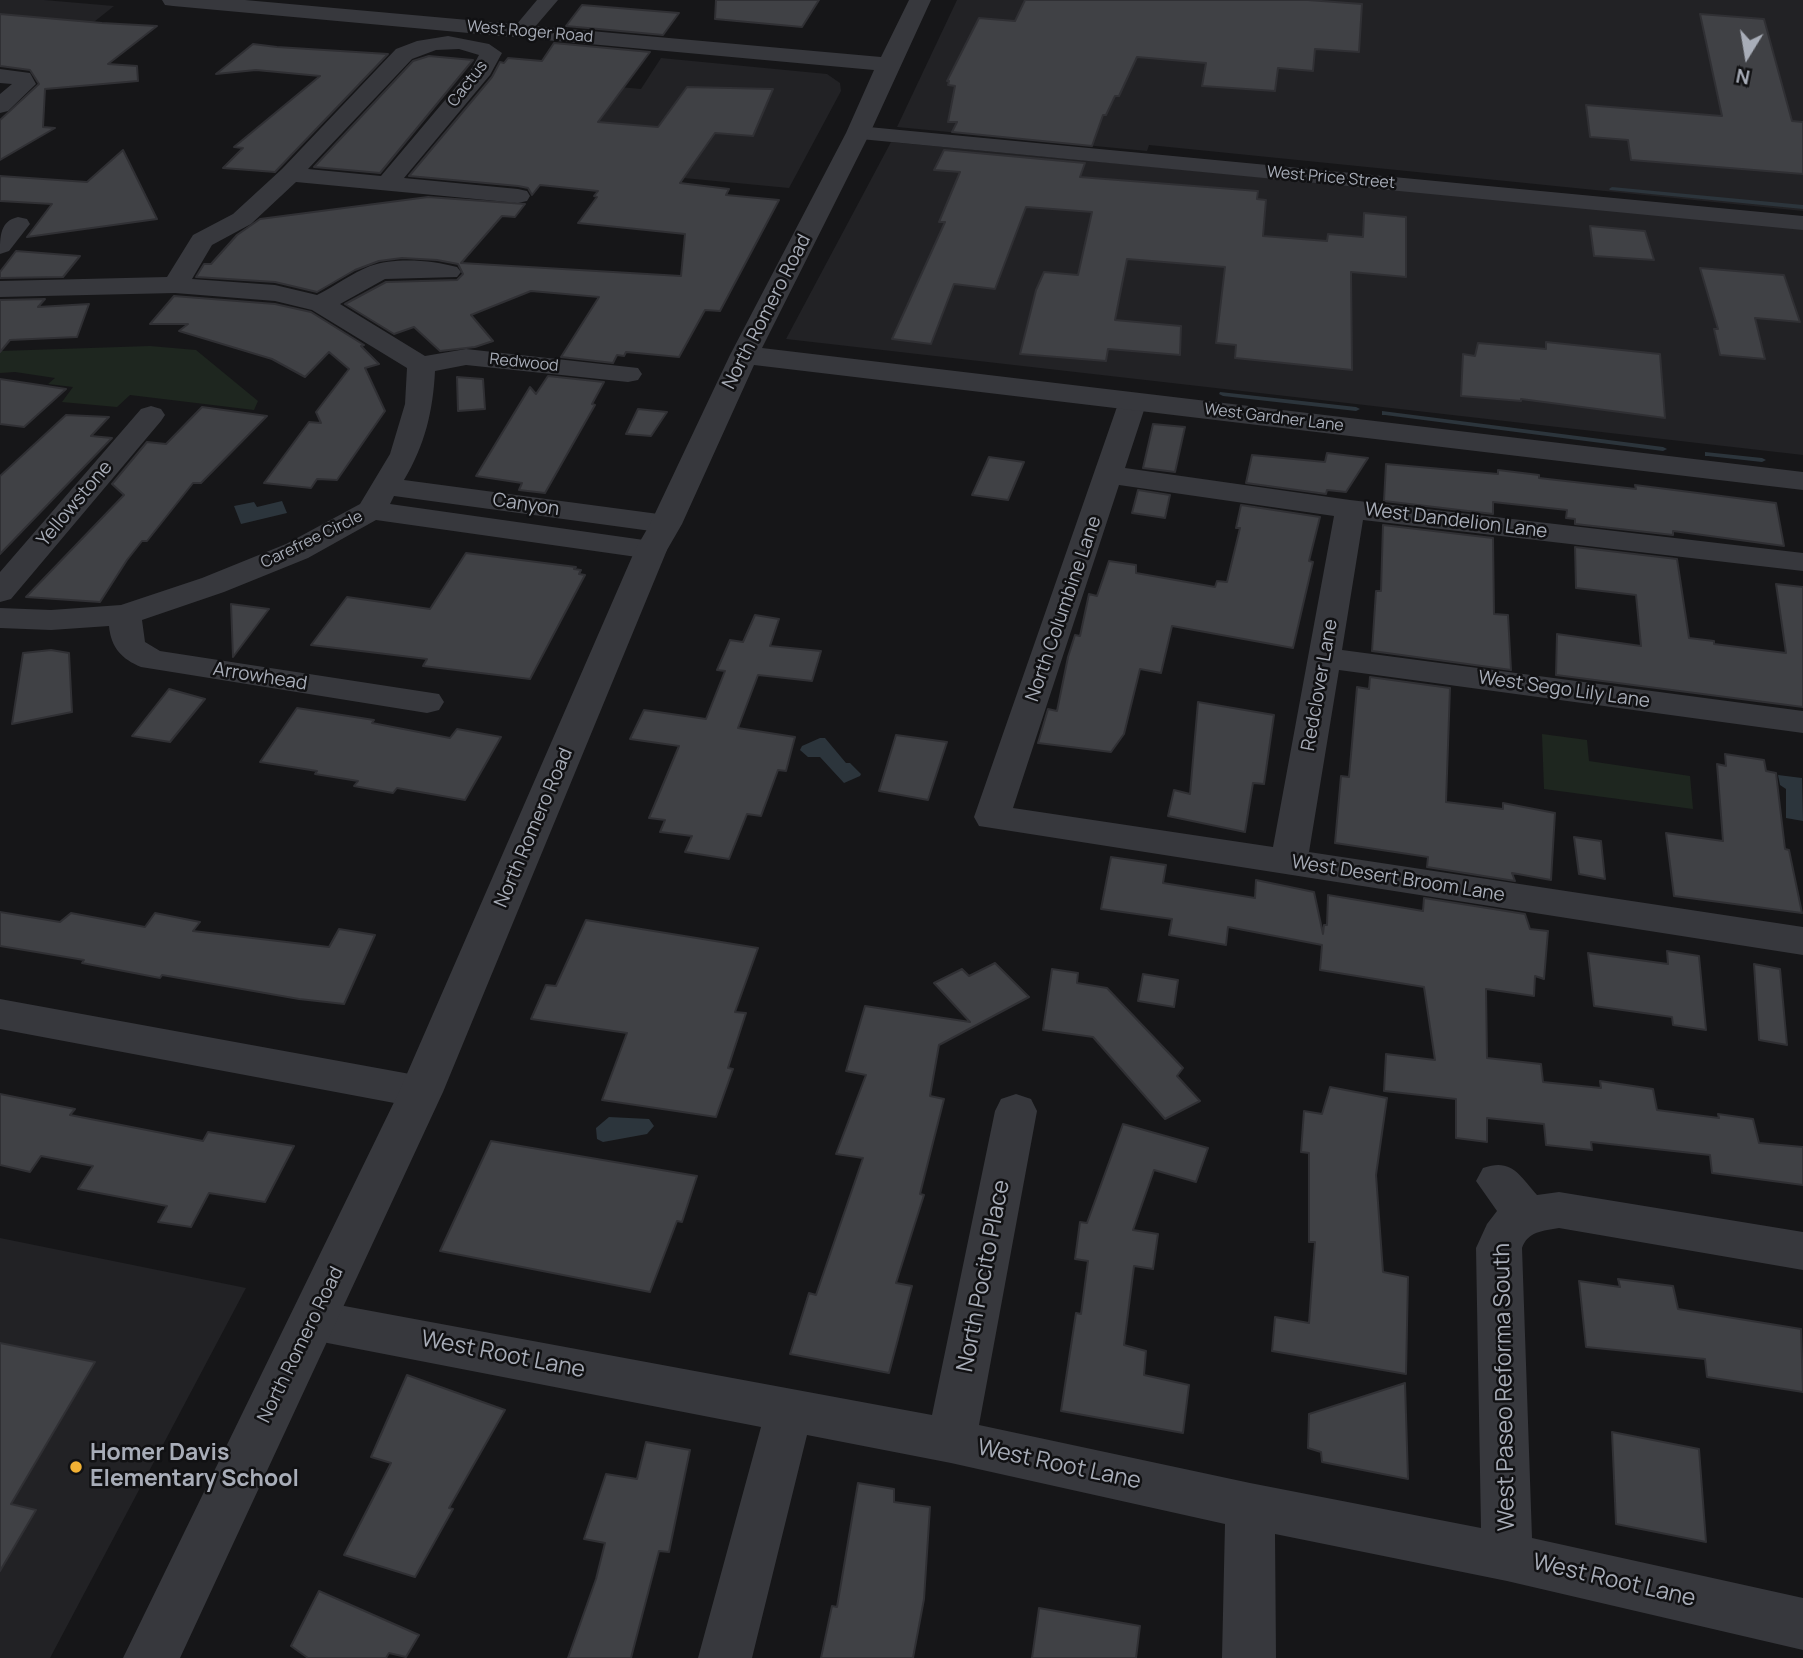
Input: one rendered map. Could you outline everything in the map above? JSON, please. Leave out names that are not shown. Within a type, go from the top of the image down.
[{"type":"street","name":"West Roger Road","points":[[173,0],[888,64]]},
{"type":"street","points":[[521,31],[548,0]]},
{"type":"street","points":[[799,56],[844,52],[863,47],[914,12]]},
{"type":"street","name":"North Romero Road","points":[[151,1658],[421,1092],[658,537],[744,355],[858,133],[914,12]]},
{"type":"street","name":"Cactus","points":[[175,285],[202,240],[242,219],[290,174],[404,54],[421,45],[440,43],[471,46],[491,54],[482,70],[388,182]]},
{"type":"street","points":[[0,76],[22,78],[25,83],[0,106]]},
{"type":"street","name":"West Price Street","points":[[858,133],[1803,223]]},
{"type":"street","points":[[290,174],[518,196]]},
{"type":"street","points":[[0,246],[18,224]]},
{"type":"street","points":[[321,304],[379,272],[415,269],[448,272]]},
{"type":"street","points":[[0,289],[175,285],[275,293],[321,304],[421,365],[419,404],[405,454],[378,498]]},
{"type":"street","name":"West Gardner Lane","points":[[744,355],[1803,481]]},
{"type":"street","name":"Redwood","points":[[421,365],[466,357],[628,374]]},
{"type":"street","name":"North Columbine Lane","points":[[992,817],[1133,401]]},
{"type":"street","name":"Yellowstone","points":[[0,592],[151,415]]},
{"type":"street","name":"West Dandelion Lane","points":[[1110,475],[1350,509],[1803,562]]},
{"type":"street","name":"Canyon","points":[[378,498],[658,537]]},
{"type":"street","name":"Carefree Circle","points":[[0,618],[51,620],[125,615],[212,585],[297,551],[378,498]]},
{"type":"street","name":"Redclover Lane","points":[[1289,862],[1350,509]]},
{"type":"street","name":"Arrowhead","points":[[125,615],[127,643],[135,653],[153,660],[427,702]]},
{"type":"street","name":"West Sego Lily Lane","points":[[1326,658],[1803,722]]},
{"type":"street","name":"West Desert Broom Lane","points":[[992,817],[1803,941]]},
{"type":"street","points":[[0,1014],[421,1092]]},
{"type":"street","name":"North Pocito Place","points":[[951,1441],[1017,1111]]},
{"type":"street","points":[[1498,1181],[1527,1215],[1559,1210],[1587,1213],[1803,1251]]},
{"type":"street","name":"West Paseo Reforma South","points":[[1507,1557],[1505,1395],[1499,1248],[1504,1231],[1527,1215]]},
{"type":"street","name":"West Root Lane","points":[[312,1320],[951,1441],[1250,1506],[1507,1557],[1803,1624]]},
{"type":"street","points":[[725,1658],[789,1411]]},
{"type":"street","points":[[1249,1658],[1250,1506]]},
{"type":"shaded area","points":[[0,0],[44,0],[114,6],[65,45],[0,39]]},
{"type":"shaded area","points":[[957,0],[1803,0],[1803,211],[1149,145],[1147,151],[897,127]]},
{"type":"shaded area","points":[[661,58],[827,74],[840,83],[841,91],[789,188],[610,171],[542,80],[641,89]]},
{"type":"shaded area","points":[[891,142],[1803,228],[1803,455],[786,339]]},
{"type":"shaded area","points":[[150,346],[196,350],[258,401],[254,410],[130,395],[117,407],[62,402],[73,387],[48,384],[55,378],[15,372],[0,373],[0,351]]},
{"type":"shaded area","points":[[282,501],[287,513],[241,524],[234,506],[254,502],[257,507]]},
{"type":"shaded area","points":[[1542,734],[1587,740],[1589,761],[1690,776],[1693,809],[1544,789]]},
{"type":"shaded area","points":[[825,738],[860,776],[844,783],[820,757],[808,757],[800,750],[802,746]]},
{"type":"shaded area","points":[[1778,775],[1802,778],[1803,821],[1786,818],[1786,789],[1780,785]]},
{"type":"shaded area","points":[[609,1117],[649,1119],[654,1126],[647,1134],[603,1142],[597,1139],[596,1128]]},
{"type":"shaded area","name":"Homer Davis Elementary School","points":[[0,1238],[246,1288],[50,1658],[0,1658]]},
{"type":"building","points":[[716,0],[819,0],[802,27],[715,19]]},
{"type":"building","points":[[1025,0],[1308,0],[1362,4],[1359,52],[1315,49],[1313,71],[1278,68],[1275,91],[1202,86],[1206,63],[1137,57],[1119,96],[1115,96],[1106,115],[1103,115],[1092,146],[952,132],[957,122],[948,122],[955,86],[948,85],[947,81],[979,18],[1015,21]]},
{"type":"building","points":[[582,5],[679,13],[663,35],[566,26]]},
{"type":"building","points":[[0,14],[157,26],[108,64],[137,66],[138,81],[45,89],[43,127],[55,128],[0,160],[0,120],[39,84],[30,70],[0,66]]},
{"type":"building","points":[[1700,14],[1764,19],[1792,121],[1803,122],[1803,174],[1631,160],[1628,140],[1590,137],[1586,105],[1722,116]]},
{"type":"building","points":[[554,43],[650,52],[598,122],[658,127],[687,87],[773,89],[753,136],[715,133],[680,183],[729,189],[726,195],[779,200],[720,311],[705,310],[679,357],[626,352],[624,356],[617,355],[613,363],[561,357],[599,297],[531,291],[471,315],[493,341],[475,347],[440,351],[414,327],[394,334],[345,304],[386,282],[457,280],[463,274],[458,264],[437,260],[402,258],[379,261],[355,270],[317,292],[275,282],[196,277],[204,264],[211,264],[237,235],[260,219],[428,197],[525,204],[515,217],[502,216],[461,263],[681,276],[685,234],[578,223],[597,197],[594,196],[598,191],[540,185],[532,195],[528,188],[518,186],[409,176],[492,77],[500,62],[504,63],[508,58],[542,61]]},
{"type":"building","points":[[253,44],[388,54],[275,172],[223,168],[243,148],[234,147],[320,76],[256,70],[216,74]]},
{"type":"building","points":[[429,56],[473,60],[380,173],[314,167],[413,61]]},
{"type":"building","points":[[123,150],[157,219],[27,237],[52,204],[0,201],[0,176],[87,182]]},
{"type":"building","points":[[944,150],[1085,163],[1080,177],[1258,191],[1257,199],[1266,200],[1263,236],[1327,241],[1328,234],[1363,237],[1364,213],[1406,217],[1406,277],[1351,272],[1352,370],[1235,358],[1236,345],[1216,343],[1225,267],[1127,259],[1115,320],[1181,326],[1180,355],[1108,349],[1106,361],[1020,354],[1036,290],[1044,272],[1078,275],[1092,212],[1026,207],[995,289],[954,284],[931,344],[892,339],[945,222],[939,222],[960,172],[934,170]]},
{"type":"building","points":[[1590,226],[1645,231],[1654,260],[1594,256]]},
{"type":"building","points":[[16,251],[80,256],[63,277],[0,278],[0,272]]},
{"type":"building","points":[[1700,268],[1784,275],[1800,322],[1755,318],[1765,359],[1720,355],[1714,329],[1718,329]]},
{"type":"building","points":[[174,296],[275,304],[311,312],[364,345],[361,346],[379,364],[365,368],[385,411],[337,480],[317,479],[311,488],[264,483],[309,422],[321,423],[316,412],[349,369],[329,352],[305,377],[272,359],[179,331],[188,324],[150,324]]},
{"type":"building","points":[[45,299],[38,307],[89,304],[77,337],[10,340],[0,352],[0,300]]},
{"type":"building","points":[[1546,342],[1660,354],[1665,418],[1521,399],[1461,396],[1463,354],[1475,356],[1478,343],[1546,349]]},
{"type":"building","points":[[548,376],[604,382],[592,404],[595,405],[545,493],[519,490],[522,483],[476,476],[530,387],[536,394]]},
{"type":"building","points":[[457,377],[483,379],[485,409],[458,411]]},
{"type":"building","points":[[0,379],[66,389],[24,427],[0,424]]},
{"type":"building","points":[[202,407],[267,416],[201,483],[193,483],[147,541],[142,541],[127,560],[100,602],[26,597],[124,495],[112,484],[147,442],[166,444]]},
{"type":"building","points":[[638,409],[667,412],[651,436],[626,434]]},
{"type":"building","points":[[66,415],[109,417],[91,436],[112,438],[0,554],[0,476]]},
{"type":"building","points":[[1153,424],[1185,427],[1175,472],[1143,468]]},
{"type":"building","points":[[1327,453],[1368,458],[1346,492],[1327,490],[1326,494],[1246,483],[1252,455],[1325,462]]},
{"type":"building","points":[[989,457],[1024,462],[1008,500],[972,495]]},
{"type":"building","points":[[1386,464],[1498,474],[1498,470],[1539,475],[1539,478],[1636,489],[1635,485],[1776,503],[1784,546],[1673,531],[1673,535],[1575,524],[1575,519],[1566,518],[1567,510],[1493,502],[1493,514],[1384,501]]},
{"type":"building","points":[[1138,490],[1170,495],[1165,518],[1132,513]]},
{"type":"building","points":[[1241,505],[1320,517],[1309,561],[1313,562],[1293,648],[1172,626],[1161,673],[1140,669],[1124,734],[1111,752],[1038,743],[1048,709],[1057,711],[1068,657],[1075,635],[1080,636],[1089,594],[1097,596],[1109,561],[1136,565],[1136,573],[1215,587],[1217,581],[1227,582],[1240,528],[1236,528]]},
{"type":"building","points":[[1383,525],[1493,538],[1494,614],[1508,615],[1511,670],[1372,651],[1376,591],[1381,591]]},
{"type":"building","points":[[1575,547],[1677,559],[1689,638],[1714,641],[1714,644],[1786,653],[1776,584],[1803,587],[1803,707],[1556,675],[1557,634],[1641,646],[1636,595],[1576,588]]},
{"type":"building","points":[[466,553],[576,567],[574,569],[581,570],[579,574],[585,575],[530,679],[423,666],[427,659],[311,645],[347,597],[430,609]]},
{"type":"building","points":[[231,604],[269,609],[233,657]]},
{"type":"building","points":[[755,615],[779,619],[770,646],[821,651],[812,681],[758,675],[738,728],[795,737],[786,771],[778,770],[761,816],[747,814],[729,859],[685,852],[692,836],[660,832],[665,820],[649,818],[679,746],[630,739],[644,710],[706,719],[725,671],[717,670],[730,640],[743,642]]},
{"type":"building","points":[[51,650],[69,653],[72,712],[12,724],[23,653]]},
{"type":"building","points":[[1370,677],[1450,688],[1446,802],[1503,809],[1503,803],[1555,813],[1551,880],[1512,873],[1515,881],[1427,867],[1428,857],[1335,843],[1341,776],[1349,777],[1357,687],[1369,689]]},
{"type":"building","points":[[169,689],[205,699],[170,742],[132,736]]},
{"type":"building","points":[[1198,702],[1274,715],[1264,784],[1253,783],[1245,832],[1168,816],[1174,790],[1190,794]]},
{"type":"building","points":[[297,708],[374,720],[372,723],[450,738],[457,729],[501,737],[465,800],[397,788],[393,793],[354,786],[358,781],[315,774],[317,771],[260,762]]},
{"type":"building","points":[[896,735],[947,742],[928,800],[879,791]]},
{"type":"building","points":[[1725,754],[1764,760],[1766,771],[1776,773],[1785,849],[1789,850],[1802,913],[1674,896],[1666,833],[1723,841],[1717,764],[1726,766]]},
{"type":"building","points":[[1574,837],[1601,841],[1605,879],[1579,874]]},
{"type":"building","points":[[1111,857],[1166,865],[1163,883],[1255,898],[1256,880],[1314,892],[1323,934],[1324,925],[1327,925],[1328,895],[1423,911],[1424,898],[1525,914],[1530,929],[1548,931],[1544,979],[1535,976],[1534,996],[1486,989],[1487,1058],[1541,1064],[1543,1082],[1601,1088],[1600,1081],[1653,1089],[1657,1110],[1719,1118],[1718,1114],[1753,1119],[1759,1143],[1803,1147],[1803,1185],[1712,1173],[1710,1155],[1591,1142],[1592,1150],[1546,1145],[1544,1124],[1487,1118],[1487,1142],[1456,1138],[1456,1099],[1384,1091],[1386,1054],[1435,1060],[1424,987],[1320,970],[1322,945],[1228,927],[1226,945],[1169,935],[1172,919],[1101,909]]},
{"type":"building","points":[[0,912],[60,922],[71,913],[145,927],[155,913],[200,922],[193,931],[329,947],[339,929],[375,935],[344,1004],[299,999],[162,975],[160,978],[82,963],[84,960],[0,946]]},
{"type":"building","points":[[586,920],[758,948],[735,1012],[746,1013],[728,1068],[733,1069],[716,1117],[602,1100],[627,1033],[531,1019],[546,985],[556,986]]},
{"type":"building","points":[[1667,951],[1699,956],[1706,1030],[1673,1025],[1672,1017],[1594,1006],[1588,953],[1668,964]]},
{"type":"building","points":[[995,963],[1029,997],[939,1045],[930,1096],[944,1099],[920,1194],[924,1195],[896,1283],[912,1286],[889,1373],[790,1354],[809,1293],[816,1295],[863,1158],[836,1154],[866,1075],[846,1071],[865,1006],[970,1022],[934,983],[962,969],[969,976]]},
{"type":"building","points":[[1754,964],[1780,969],[1787,1045],[1759,1040]]},
{"type":"building","points":[[1052,969],[1078,973],[1077,983],[1107,988],[1183,1068],[1177,1076],[1200,1101],[1165,1119],[1093,1037],[1043,1030]]},
{"type":"building","points":[[1143,974],[1178,980],[1174,1007],[1138,1001]]},
{"type":"building","points":[[1330,1087],[1387,1098],[1376,1175],[1383,1272],[1408,1277],[1406,1374],[1272,1351],[1275,1317],[1309,1323],[1315,1242],[1309,1242],[1309,1153],[1301,1152],[1304,1111],[1322,1114]]},
{"type":"building","points":[[0,1094],[75,1109],[70,1115],[203,1141],[208,1132],[294,1146],[265,1202],[209,1193],[191,1227],[158,1222],[167,1206],[78,1189],[93,1166],[41,1156],[30,1172],[0,1165]]},
{"type":"building","points":[[1123,1124],[1208,1148],[1196,1182],[1154,1170],[1133,1230],[1158,1234],[1153,1269],[1134,1266],[1124,1345],[1146,1351],[1144,1375],[1189,1385],[1183,1433],[1061,1411],[1076,1313],[1081,1314],[1088,1261],[1075,1259],[1080,1222],[1087,1223]]},
{"type":"building","points":[[491,1141],[697,1176],[682,1222],[677,1221],[650,1292],[440,1251]]},
{"type":"building","points":[[1618,1279],[1673,1286],[1678,1309],[1801,1329],[1803,1392],[1707,1377],[1705,1359],[1586,1347],[1579,1281],[1620,1287]]},
{"type":"building","points":[[0,1343],[95,1362],[11,1504],[36,1510],[0,1571]]},
{"type":"building","points":[[407,1375],[505,1410],[449,1508],[453,1509],[415,1577],[344,1555],[391,1463],[371,1457]]},
{"type":"building","points":[[1405,1383],[1408,1479],[1322,1462],[1321,1452],[1308,1448],[1309,1414]]},
{"type":"building","points":[[1612,1432],[1699,1449],[1706,1542],[1616,1524]]},
{"type":"building","points":[[646,1442],[690,1450],[669,1552],[659,1551],[631,1658],[568,1658],[596,1579],[605,1543],[584,1539],[606,1474],[637,1479]]},
{"type":"building","points":[[858,1483],[894,1489],[894,1502],[930,1507],[924,1599],[913,1658],[821,1658],[832,1606],[837,1607]]},
{"type":"building","points":[[319,1591],[419,1635],[406,1657],[389,1653],[386,1658],[308,1658],[291,1646]]},
{"type":"building","points":[[1039,1608],[1140,1626],[1136,1658],[1032,1658]]},
{"type":"waterway","points":[[1612,189],[1803,207]]},
{"type":"waterway","points":[[1223,394],[1356,409]]},
{"type":"waterway","points":[[1385,413],[1663,449]]},
{"type":"waterway","points":[[1708,454],[1762,460]]},
{"type":"place","name":"Homer Davis Elementary School","points":[[76,1467]]}]
